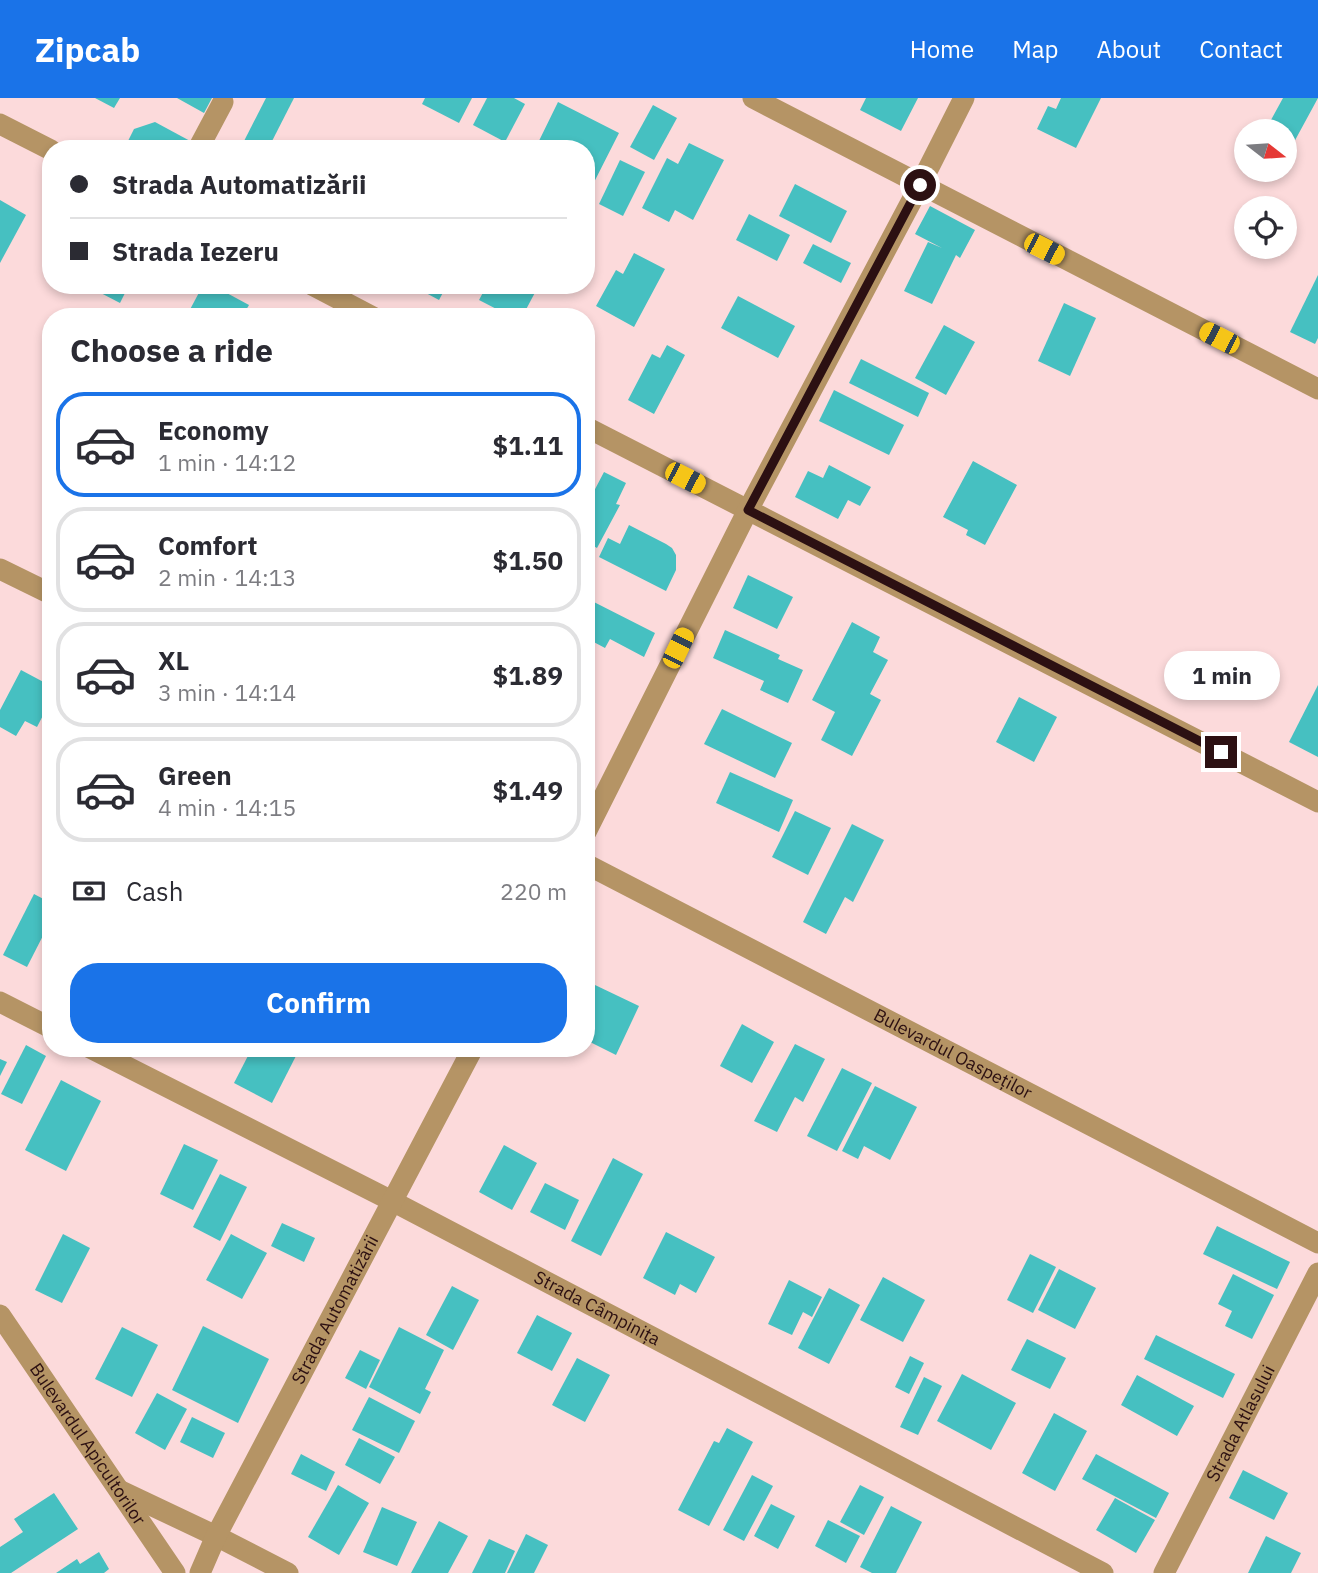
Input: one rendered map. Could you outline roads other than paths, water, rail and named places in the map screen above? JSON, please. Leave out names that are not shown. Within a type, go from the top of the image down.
[{"type":"street","points":[[753,98],[1318,389]]},
{"type":"street","points":[[595,814],[748,510],[964,98]]},
{"type":"street","points":[[203,140],[223,102]]},
{"type":"street","points":[[0,124],[42,145]]},
{"type":"street","points":[[329,294],[356,308]]},
{"type":"street","points":[[595,432],[1318,802]]},
{"type":"street","points":[[0,569],[42,590]]},
{"type":"street","name":"Bulevardul Oaspeților","points":[[595,869],[1318,1243]]},
{"type":"street","points":[[0,1002],[42,1023]]},
{"type":"street","name":"Strada Câmpinița","points":[[108,1057],[392,1202],[1103,1573]]},
{"type":"street","name":"Strada Automatizării","points":[[200,1573],[216,1536],[468,1057]]},
{"type":"street","name":"Strada Atlasului","points":[[1164,1573],[1318,1273]]},
{"type":"street","name":"Bulevardul Apicultorilor","points":[[0,1315],[175,1573]]},
{"type":"street","points":[[121,1491],[288,1573]]}]
